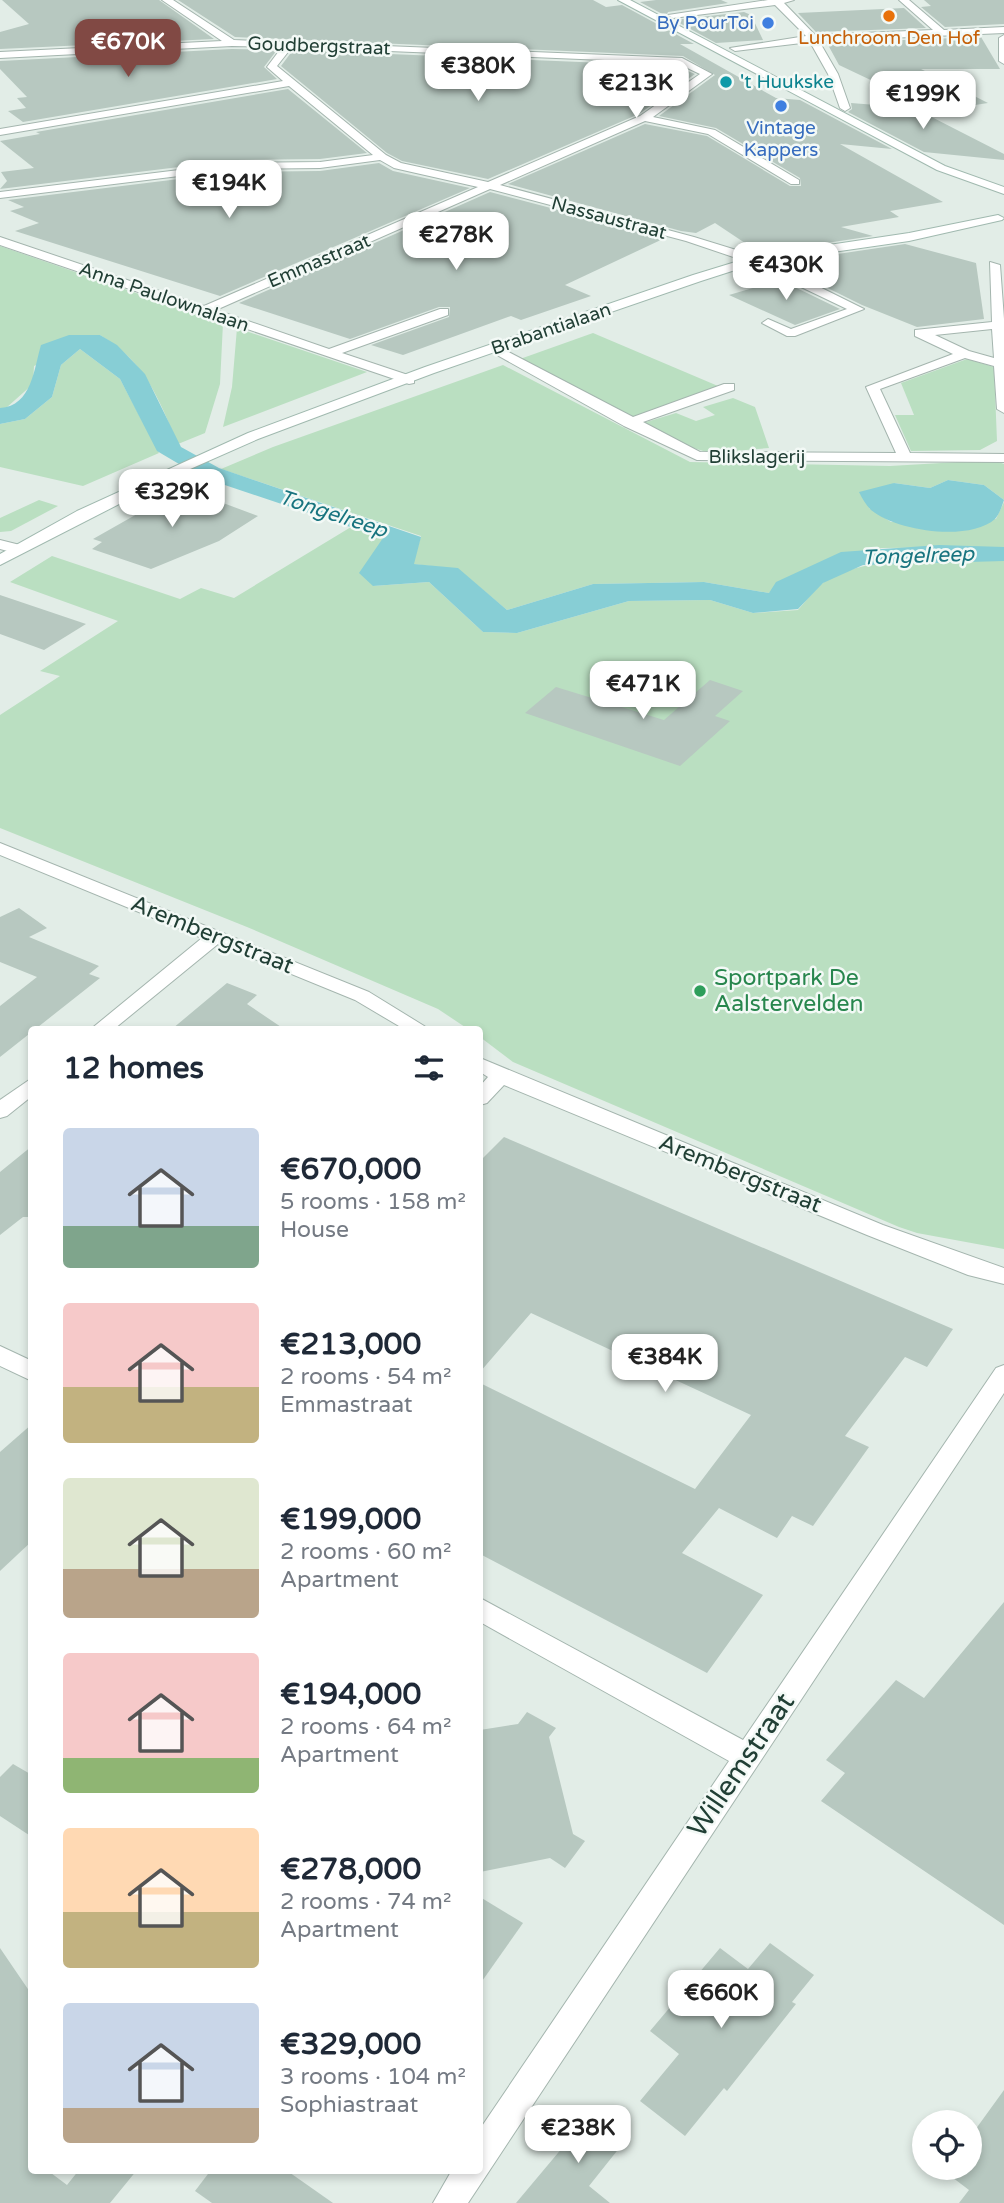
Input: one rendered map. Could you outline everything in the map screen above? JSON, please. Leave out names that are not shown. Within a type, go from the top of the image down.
[{"type":"street","points":[[167,0],[232,44]]},
{"type":"street","points":[[623,0],[966,180],[1004,191]]},
{"type":"street","points":[[673,15],[793,0]]},
{"type":"street","points":[[904,0],[942,33]]},
{"type":"street","points":[[776,1],[816,38],[833,68],[845,108]]},
{"type":"street","points":[[735,48],[816,38],[1004,30]]},
{"type":"street","points":[[1004,38],[1004,61]]},
{"type":"street","name":"Goudbergstraat","points":[[0,55],[232,44],[289,44],[679,60]]},
{"type":"street","points":[[289,44],[272,67],[382,157]]},
{"type":"street","name":"Emmastraat","points":[[203,312],[645,118],[707,74],[679,60]]},
{"type":"street","points":[[0,132],[291,83]]},
{"type":"street","points":[[645,118],[711,132],[795,182]]},
{"type":"street","points":[[0,195],[236,166],[320,165],[382,157]]},
{"type":"street","name":"Nassaustraat","points":[[382,157],[398,166],[491,186],[690,239],[755,260],[858,309],[791,332],[768,323]]},
{"type":"street","points":[[966,180],[974,191]]},
{"type":"street","name":"Brabantialaan","points":[[0,560],[85,511],[203,456],[494,350],[755,260],[909,237],[939,237],[998,215]]},
{"type":"street","name":"Anna Paulownalaan","points":[[0,241],[409,380]]},
{"type":"street","points":[[998,271],[1004,410]]},
{"type":"street","points":[[329,353],[444,312]]},
{"type":"street","points":[[999,325],[919,333],[964,354],[1001,364]]},
{"type":"street","name":"Blikslagerij","points":[[494,350],[629,423],[697,456],[1003,455]]},
{"type":"street","points":[[904,455],[873,387],[964,354]]},
{"type":"street","points":[[629,423],[729,387]]},
{"type":"street","points":[[0,544],[19,549]]},
{"type":"street","name":"Arembergstraat","points":[[0,848],[362,996],[414,1026]]},
{"type":"street","points":[[105,1026],[215,937]]},
{"type":"street","name":"Arembergstraat","points":[[483,1066],[501,1076],[875,1230],[976,1269],[1004,1276]]},
{"type":"street","points":[[483,1095],[501,1076]]},
{"type":"street","points":[[0,1111],[28,1088]]},
{"type":"street","points":[[0,1355],[28,1370]]},
{"type":"street","name":"Willemstraat","points":[[483,2152],[1004,1374]]},
{"type":"street","points":[[483,1611],[746,1756]]},
{"type":"street","points":[[449,2203],[468,2174]]},
{"type":"green space","points":[[0,246],[223,323],[220,384],[205,433],[178,444],[157,396],[140,369],[100,335],[34,366],[33,384],[6,408],[0,408]]},
{"type":"green space","points":[[237,328],[367,372],[223,427],[232,387]]},
{"type":"green space","points":[[593,333],[718,386],[632,418],[520,359]]},
{"type":"green space","points":[[80,349],[120,379],[159,453],[83,486],[0,467],[0,424],[25,419],[52,397],[61,365]]},
{"type":"green space","points":[[967,359],[994,367],[997,441],[980,450],[911,451],[895,415],[914,415],[901,383]]},
{"type":"green space","points":[[503,365],[690,462],[890,466],[993,460],[1004,464],[1004,500],[984,485],[948,480],[930,488],[894,483],[869,508],[891,522],[996,519],[1004,502],[1004,547],[881,548],[769,593],[704,582],[593,584],[507,610],[458,569],[413,564],[421,536],[221,469],[273,447]]},
{"type":"green space","points":[[733,398],[755,407],[769,448],[710,453],[683,445],[643,423],[676,413],[696,421],[715,415],[703,407]]},
{"type":"green space","points":[[39,500],[58,506],[11,531],[0,532],[0,518]]},
{"type":"green space","name":"Sportpark De Aalstervelden","points":[[351,527],[383,538],[373,586],[429,582],[483,632],[517,633],[629,601],[710,600],[753,613],[798,610],[824,582],[864,566],[911,560],[1004,561],[1004,1249],[917,1233],[899,1227],[513,1062],[483,1039],[483,1026],[464,1026],[438,1009],[247,927],[0,828],[0,715],[60,676],[40,671],[118,621],[10,582],[52,556],[180,599],[201,588],[234,598]]},
{"type":"water","name":"Tongelreep","points":[[69,335],[100,335],[117,345],[145,374],[181,447],[219,468],[421,537],[414,564],[458,568],[507,610],[593,584],[704,582],[769,593],[776,582],[841,552],[939,545],[1004,547],[1004,561],[863,565],[823,583],[798,609],[753,613],[710,600],[629,601],[517,633],[483,632],[429,582],[373,586],[359,573],[383,538],[201,477],[157,451],[120,379],[80,349],[61,365],[52,397],[25,419],[0,424],[0,408],[19,401],[30,384],[41,345]]},
{"type":"water","points":[[948,480],[984,485],[1004,500],[995,519],[983,526],[951,532],[914,528],[897,524],[871,510],[859,492],[894,483],[930,488]]},
{"type":"building","points":[[2,0],[159,0],[214,39],[0,49],[0,32],[29,24]]},
{"type":"building","points":[[178,0],[593,0],[606,7],[622,5],[694,44],[680,44],[776,98],[800,100],[892,149],[840,144],[943,202],[890,211],[899,217],[841,227],[873,236],[760,253],[715,223],[696,233],[681,231],[508,184],[645,124],[707,136],[790,186],[801,186],[800,178],[716,128],[659,116],[715,75],[683,56],[235,37]]},
{"type":"building","points":[[721,0],[728,3],[668,12],[666,16],[640,2]]},
{"type":"building","points":[[924,0],[1004,0],[1004,24],[945,27],[921,7],[931,6]]},
{"type":"building","points":[[904,8],[926,28],[816,32],[798,13]]},
{"type":"building","points":[[744,12],[751,15],[763,40],[716,43],[674,20]]},
{"type":"building","points":[[981,37],[1000,69],[921,69],[988,103],[936,111],[839,65],[827,43]]},
{"type":"building","points":[[232,49],[277,50],[264,67],[277,79],[23,122],[8,111],[26,108],[17,98],[27,97],[0,69],[0,61]]},
{"type":"building","points":[[293,50],[676,66],[695,74],[639,114],[488,179],[402,161],[387,153],[281,66]]},
{"type":"building","points":[[288,89],[367,153],[320,159],[236,160],[0,189],[7,181],[1,172],[34,168],[0,141],[40,134],[36,132]]},
{"type":"building","points":[[851,103],[914,108],[1004,154],[1004,160],[924,152],[848,112],[852,109]]},
{"type":"building","points":[[379,163],[393,171],[470,188],[220,296],[15,231],[39,223],[10,211],[24,207],[8,200],[236,172],[320,171]]},
{"type":"building","points":[[490,192],[665,238],[565,285],[591,296],[521,320],[511,316],[403,355],[371,345],[449,317],[450,307],[439,307],[350,339],[239,303]]},
{"type":"building","points":[[905,244],[976,263],[984,319],[917,327],[862,305],[777,263]]},
{"type":"building","points":[[780,280],[840,309],[795,325],[729,295]]},
{"type":"building","points":[[183,488],[258,516],[219,541],[151,569],[92,549],[102,542],[93,539]]},
{"type":"building","points":[[0,595],[86,624],[44,650],[0,634]]},
{"type":"building","points":[[710,680],[743,691],[715,716],[730,721],[680,766],[525,713],[556,687],[664,720]]},
{"type":"building","points":[[19,908],[47,928],[29,937],[99,966],[89,974],[100,978],[39,1026],[28,1026],[28,1035],[0,1057],[0,1006],[37,977],[0,962],[0,917]]},
{"type":"building","points":[[227,983],[257,995],[247,1004],[280,1026],[176,1026]]},
{"type":"building","points":[[504,1137],[953,1329],[927,1367],[905,1357],[845,1436],[869,1447],[813,1526],[792,1516],[777,1538],[719,1508],[682,1553],[763,1595],[707,1673],[483,1556],[483,1384],[695,1489],[751,1415],[531,1313],[483,1369],[483,1158]]},
{"type":"building","points":[[28,1149],[28,1217],[23,1217],[0,1235],[0,1172]]},
{"type":"building","points":[[28,1428],[28,1545],[0,1571],[0,1452]]},
{"type":"building","points":[[1004,1602],[1004,1925],[821,1801],[845,1773],[826,1760],[896,1680],[924,1698]]},
{"type":"building","points":[[527,1712],[556,1728],[549,1737],[573,1834],[585,1841],[565,1868],[550,1858],[483,1871],[483,1730],[518,1724]]},
{"type":"building","points":[[13,1764],[28,1773],[28,1834],[0,1816],[0,1777]]},
{"type":"building","points":[[483,1899],[523,1923],[483,1980]]},
{"type":"building","points":[[770,1943],[814,1975],[792,2002],[796,2004],[727,2091],[724,2088],[685,2136],[640,2101],[679,2054],[650,2031],[720,1948],[748,1969]]},
{"type":"building","points":[[0,1948],[28,1989],[28,2174],[52,2174],[67,2185],[76,2174],[134,2174],[110,2203],[0,2203]]},
{"type":"building","points":[[1004,2090],[1004,2203],[959,2203],[969,2190],[956,2180],[982,2180],[982,2120]]},
{"type":"building","points":[[594,2110],[628,2137],[589,2186],[610,2203],[516,2203]]},
{"type":"building","points":[[208,2174],[292,2174],[333,2203],[212,2203],[195,2191]]},
{"type":"place","name":"Lunchroom Den Hof","points":[[889,16]]},
{"type":"place","name":"By PourToi","points":[[768,23]]},
{"type":"place","name":"'t Huukske","points":[[726,82]]},
{"type":"place","name":"Vintage Kappers","points":[[781,106]]},
{"type":"place","name":"Sportpark De Aalstervelden","points":[[700,991]]}]
